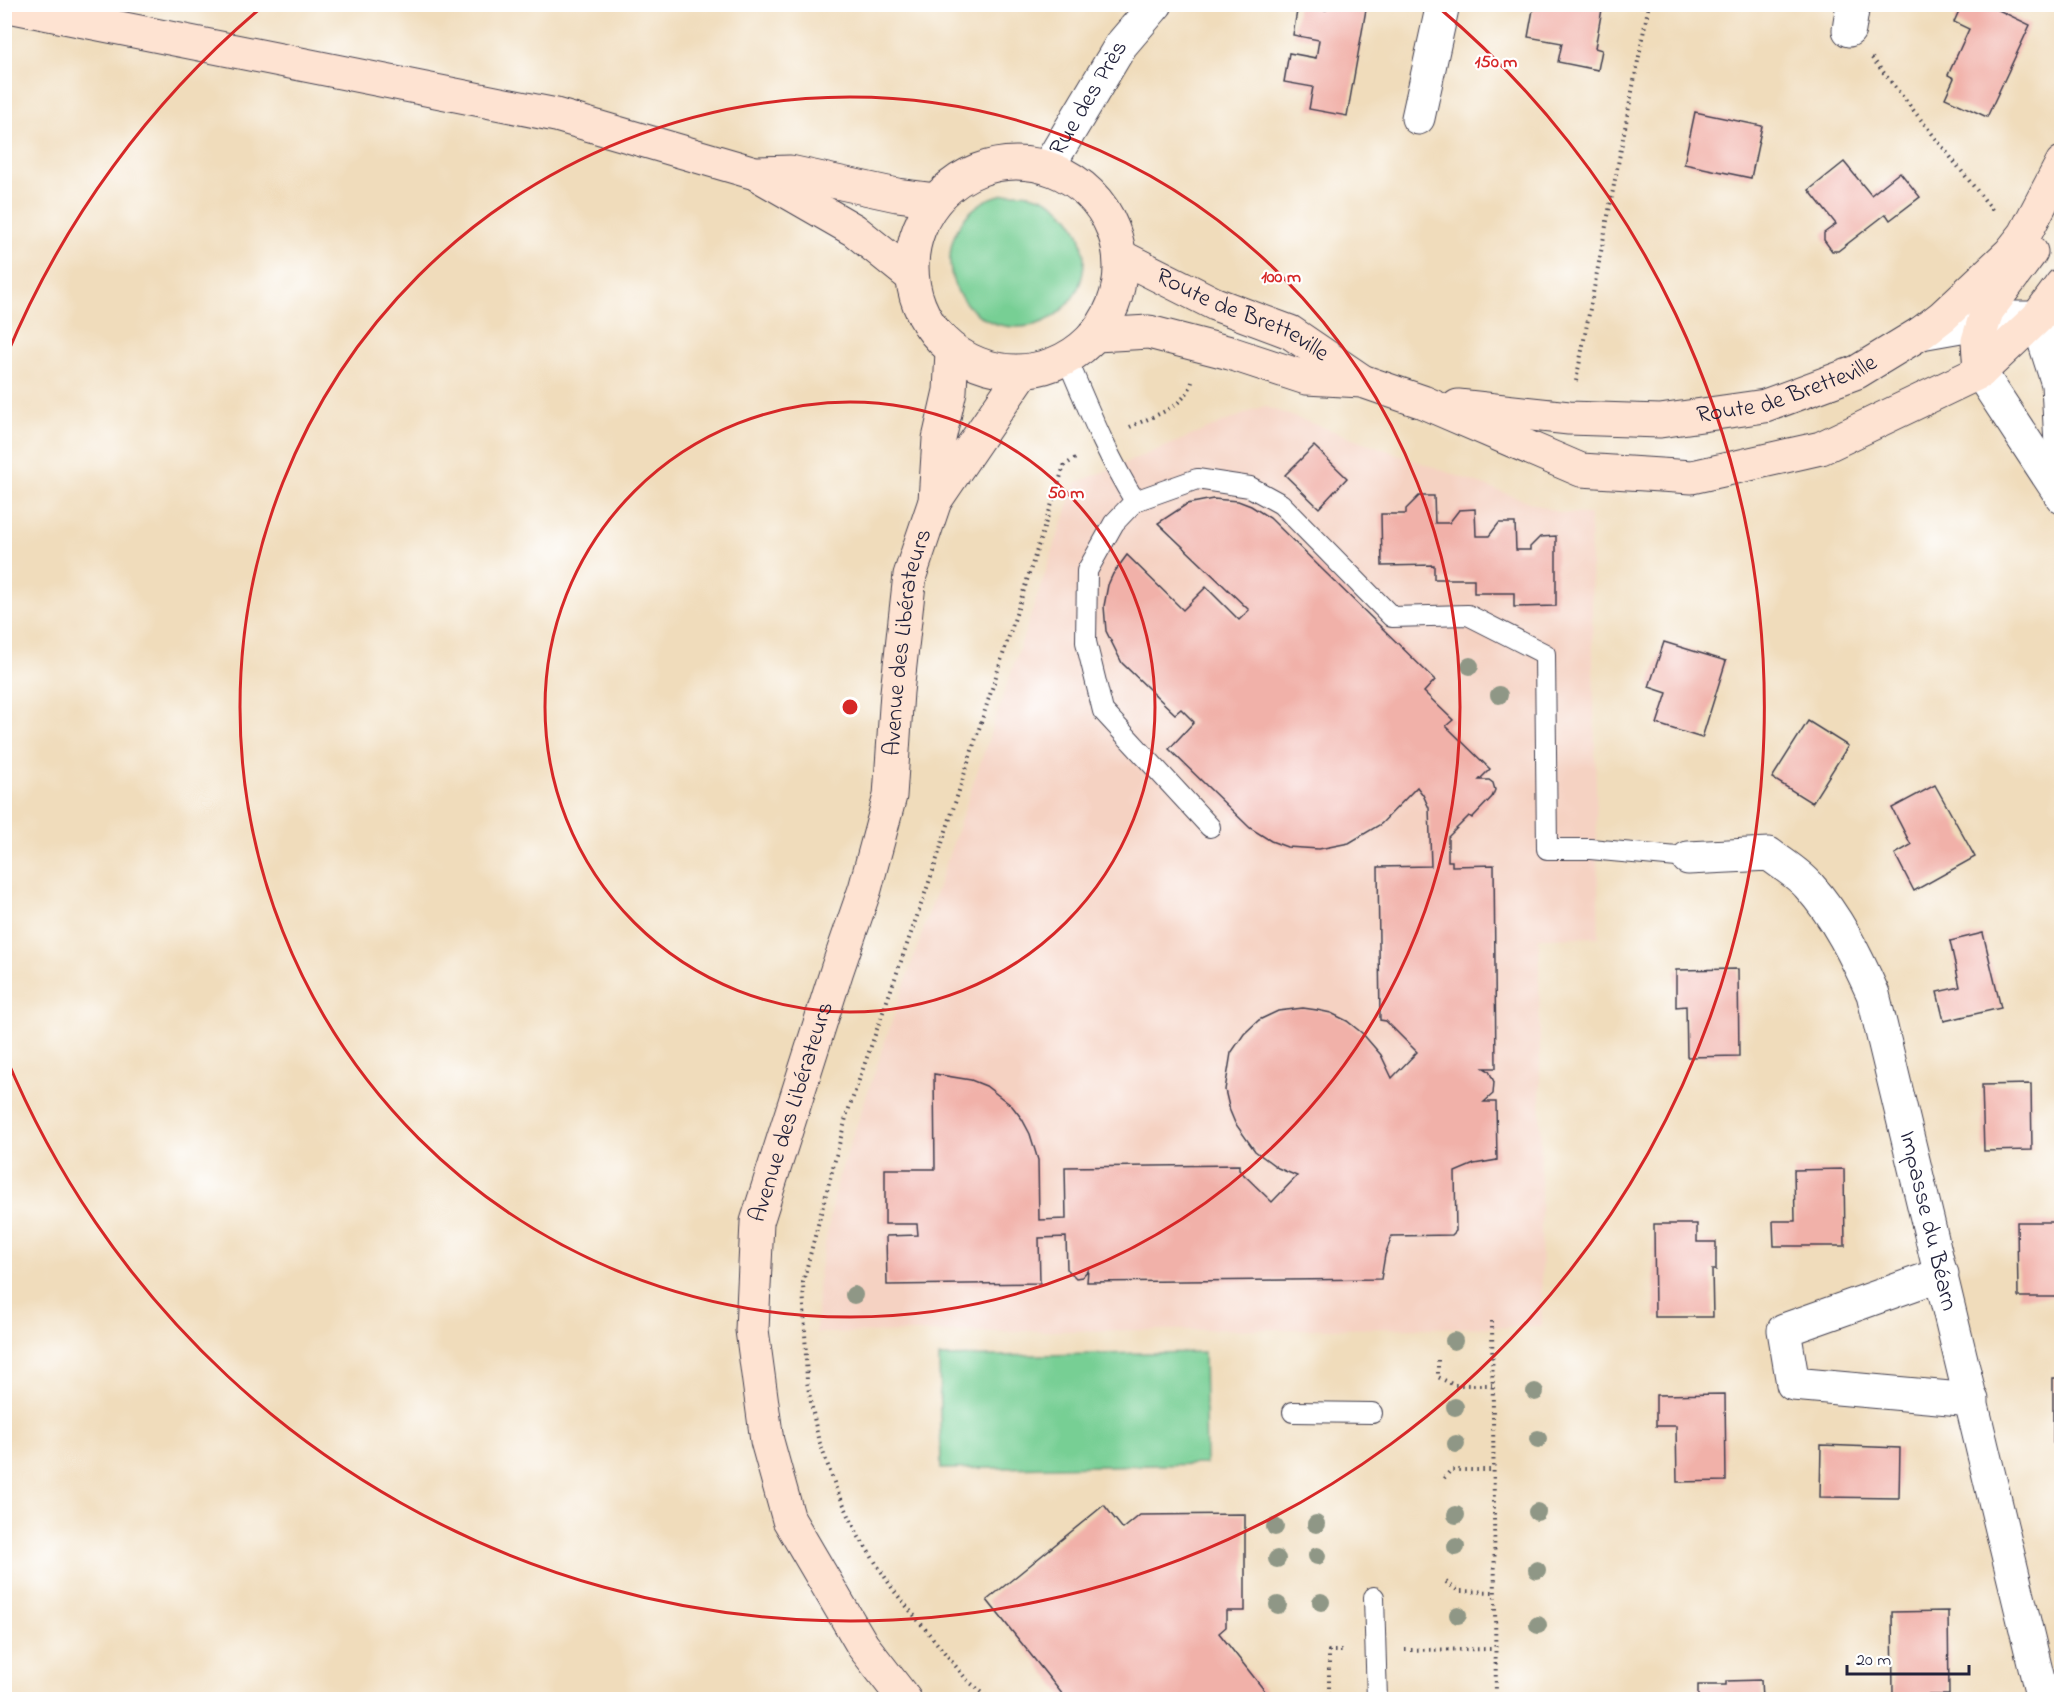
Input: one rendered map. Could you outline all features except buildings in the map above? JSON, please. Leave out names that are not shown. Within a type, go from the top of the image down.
[{"type":"main road","points":[[4,6],[556,115],[754,173],[854,230],[911,276]]},
{"type":"main road","points":[[1024,162],[1048,167],[1075,180],[1097,201],[1112,226],[1120,256],[1119,284],[1111,311],[1096,334],[1083,348],[1067,359],[1046,368],[1023,372],[999,371],[974,363],[952,351],[932,330],[918,304],[911,276],[913,248],[921,223],[936,200],[954,182],[975,170],[999,164],[1024,162]]},
{"type":"main road","name":"Route de Bretteville","points":[[1423,402],[1569,418],[1660,421],[1765,406],[1857,372],[1921,333],[1943,316],[2010,253],[2025,234],[2061,163]]},
{"type":"main road","points":[[754,173],[790,172],[897,195],[936,200]]},
{"type":"main road","points":[[1980,372],[1978,341],[1987,312],[2023,265],[2059,207],[2061,189]]},
{"type":"main road","name":"Route de Bretteville","points":[[1120,256],[1215,304],[1290,332],[1362,381],[1423,402],[1581,470],[1692,477],[1821,448],[1980,372],[2037,318],[2061,284]]},
{"type":"main road","name":"Route de Bretteville","points":[[1096,334],[1149,332],[1230,352],[1306,378],[1362,381]]},
{"type":"main road","name":"Avenue des Libérateurs","points":[[905,1700],[863,1646],[789,1520],[767,1441],[752,1330],[757,1222],[865,889],[890,796],[897,692],[910,575],[935,501],[939,439],[950,391],[952,351]]},
{"type":"main road","name":"Avenue des Libérateurs","points":[[935,501],[1023,372]]},
{"type":"street","name":"Rue des Près","points":[[1048,167],[1121,45],[1156,4]]},
{"type":"street","points":[[1418,118],[1443,4]]},
{"type":"street","points":[[1921,333],[2006,318],[2037,318],[2058,384],[2061,467]]},
{"type":"street","points":[[1980,372],[2061,497]]},
{"type":"street","name":"Impasse du Béarn","points":[[1688,858],[1769,854],[1808,884],[1836,921],[1873,994],[2043,1700]]},
{"type":"street","points":[[1942,1274],[1784,1330],[1793,1384],[1972,1400]]},
{"type":"lane","points":[[1067,359],[1102,440],[1135,501]]},
{"type":"lane","points":[[1210,827],[1103,711],[1086,642],[1087,571],[1114,523],[1135,501],[1197,479],[1250,487],[1281,504],[1392,616],[1468,615],[1545,654],[1547,849],[1590,849],[1688,858]]},
{"type":"lane","points":[[1293,1412],[1372,1413]]},
{"type":"lane","points":[[1374,1597],[1377,1700]]},
{"type":"path","points":[[1569,418],[1649,4]]},
{"type":"path","points":[[1851,17],[1998,217]]},
{"type":"path","points":[[991,1700],[967,1680],[894,1591],[859,1537],[836,1488],[818,1438],[807,1382],[803,1282],[847,1114],[934,867],[1064,466],[1102,440],[1180,403],[1190,390],[1193,380]]},
{"type":"path","points":[[1492,1322],[1496,1700]]},
{"type":"path","points":[[1438,1360],[1438,1377],[1454,1385],[1492,1385]]},
{"type":"path","points":[[1444,1478],[1451,1470],[1493,1470]]},
{"type":"path","points":[[1446,1582],[1458,1591],[1495,1592]]},
{"type":"path","points":[[1404,1650],[1495,1649]]},
{"type":"path","points":[[1329,1700],[1329,1651],[1348,1650]]},
{"type":"shaded area","points":[[1264,406],[1560,513],[1590,514],[1599,937],[1539,938],[1542,1327],[816,1333],[819,1274],[838,1179],[1076,483]]},
{"type":"green space","points":[[1017,193],[1043,198],[1065,212],[1079,234],[1084,260],[1079,286],[1065,308],[1043,322],[1017,327],[991,322],[969,308],[955,286],[950,260],[955,234],[969,212],[991,198]]},
{"type":"green space","points":[[1204,1352],[1206,1464],[941,1469],[939,1357]]}]
